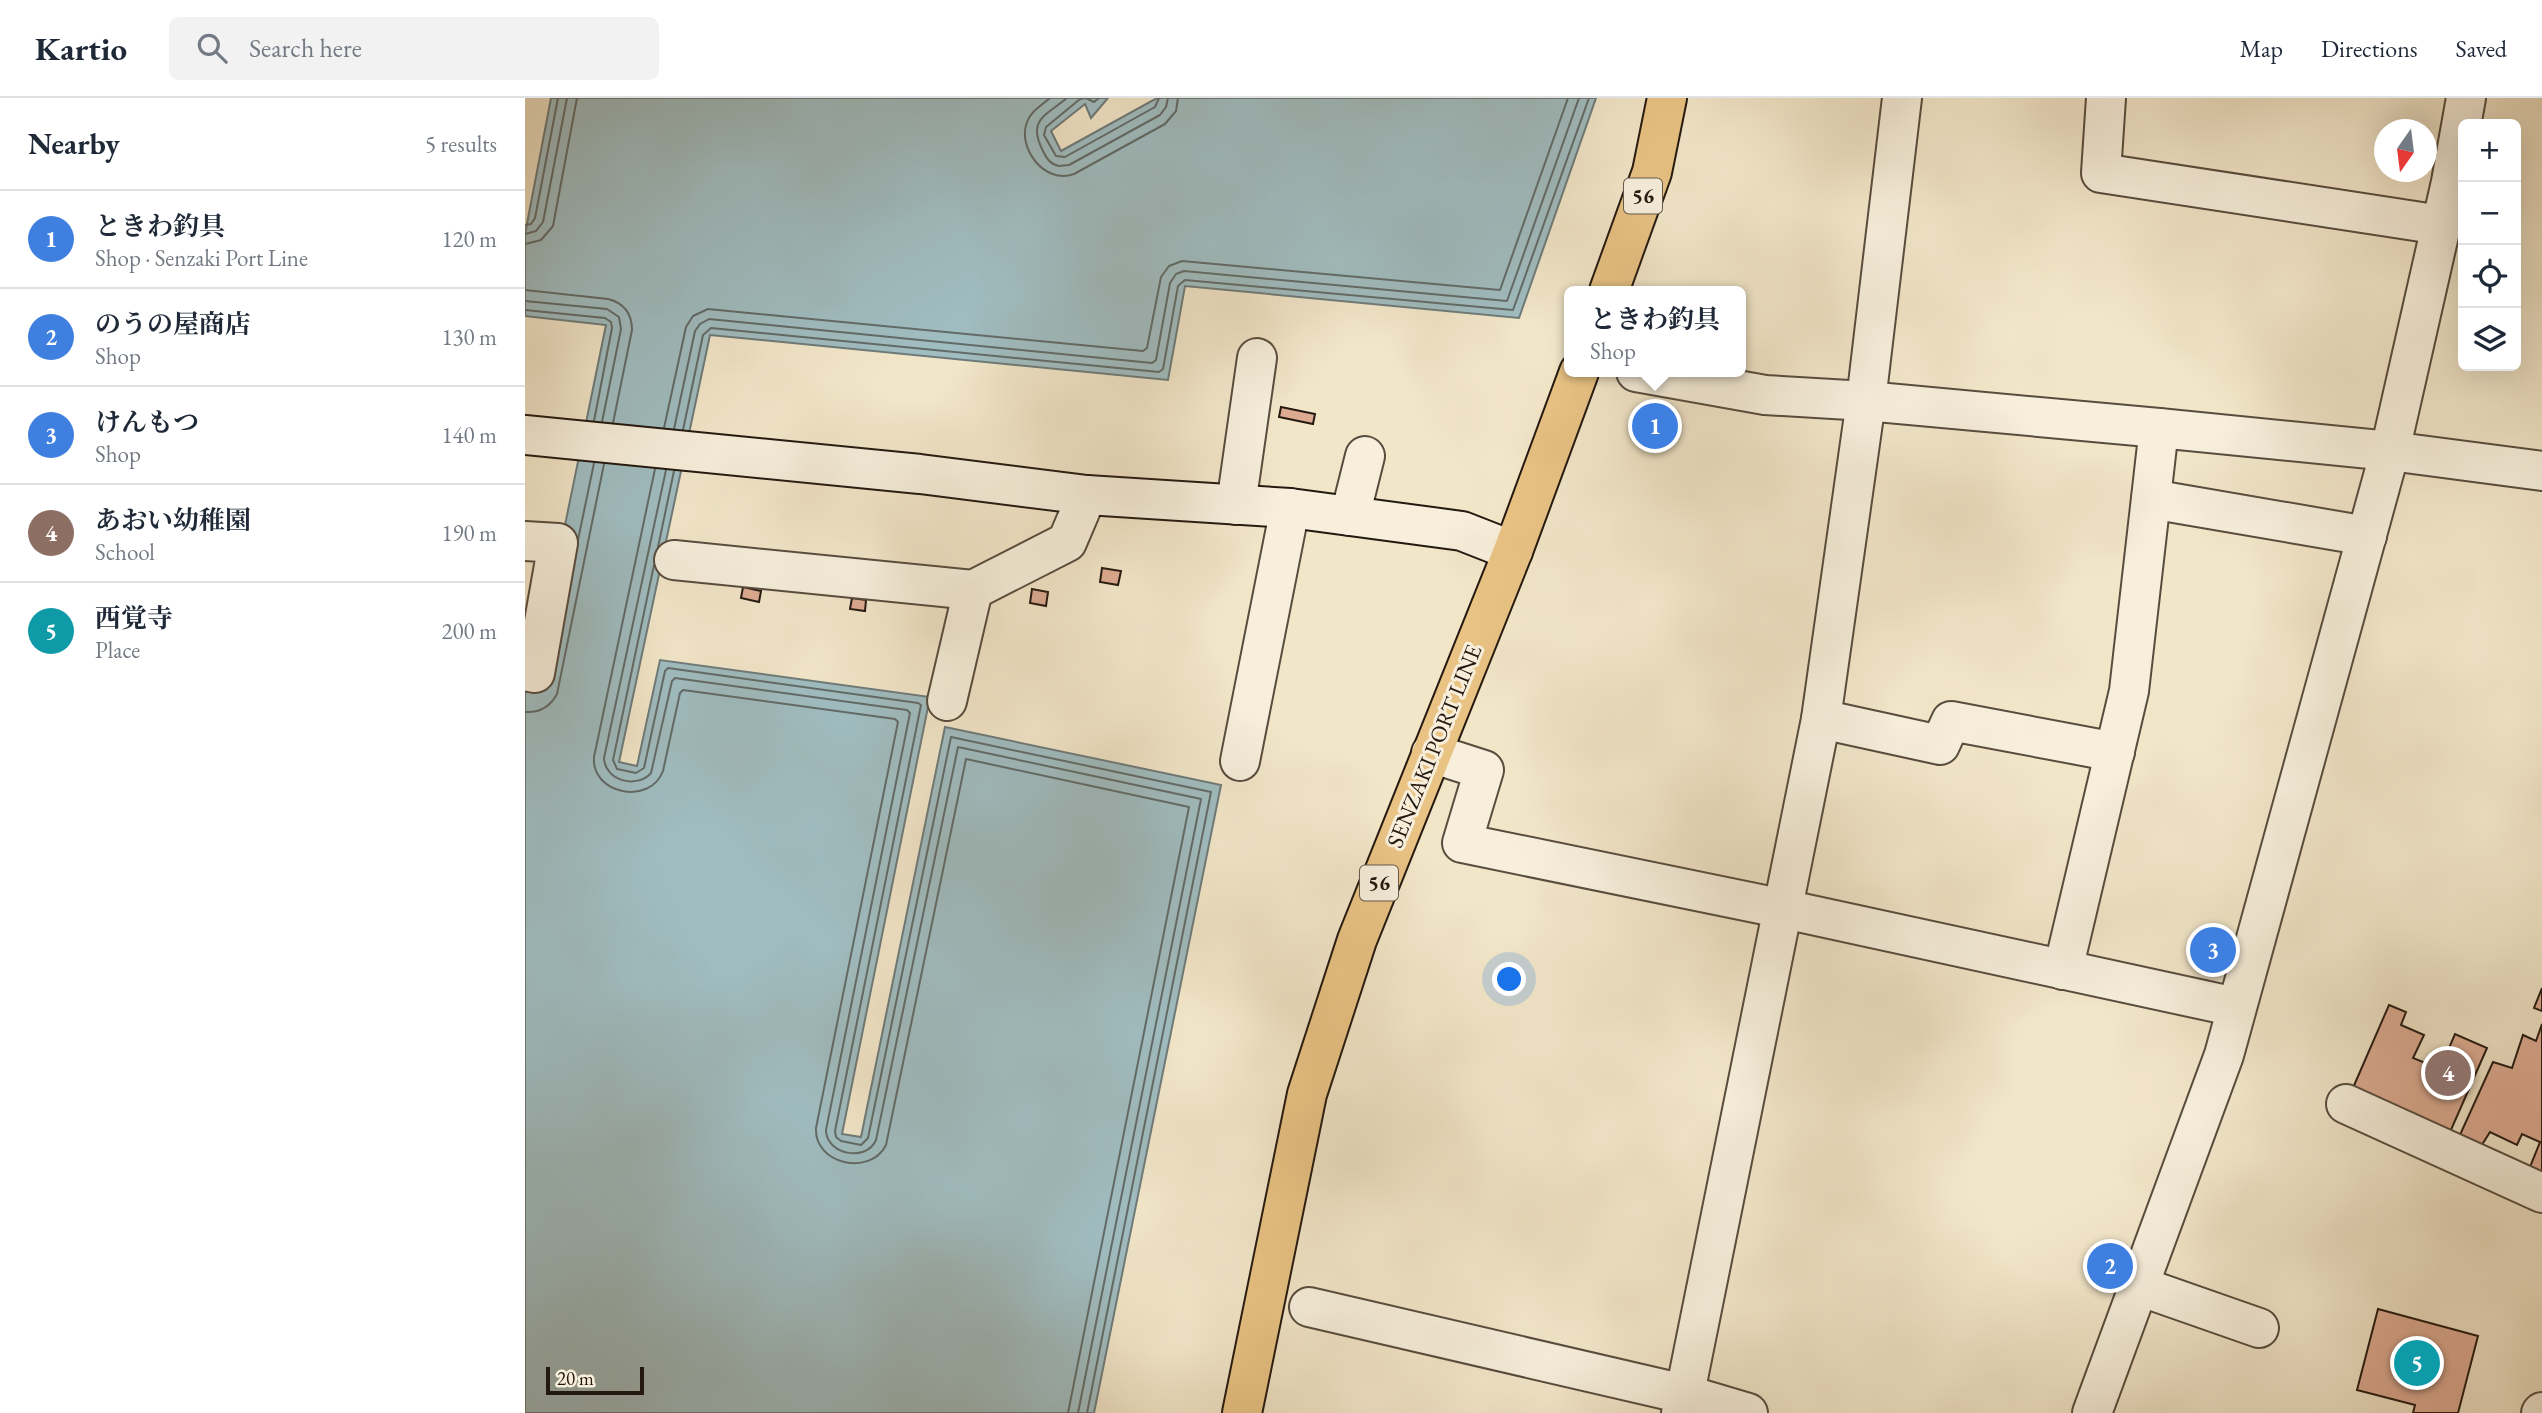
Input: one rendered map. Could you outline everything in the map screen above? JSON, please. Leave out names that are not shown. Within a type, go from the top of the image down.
[{"type":"main road","name":"56","points":[[1611,286],[1652,172],[1667,98]]},
{"type":"main road","name":"SENZAKI PORT LINE","points":[[1242,1413],[1307,1094],[1356,940],[1513,551],[1577,377]]},
{"type":"street","points":[[1682,1403],[1821,719],[1866,401],[1902,98]]},
{"type":"street","points":[[2106,98],[2101,173],[2441,225]]},
{"type":"street","points":[[2092,1413],[2224,1055],[2390,451],[2441,225],[2466,98]]},
{"type":"street","points":[[1236,505],[1257,358]]},
{"type":"street","points":[[1664,377],[1765,395],[1866,401],[2159,428],[2390,451],[2542,471]]},
{"type":"street","points":[[2063,970],[2129,691],[2159,428]]},
{"type":"street","points":[[525,435],[920,474],[1087,495],[1290,508],[1462,531],[1513,551]]},
{"type":"street","points":[[1350,516],[1365,456]]},
{"type":"street","points":[[674,560],[972,590],[1067,542],[1087,495]]},
{"type":"street","points":[[2151,499],[2367,536]]},
{"type":"street","points":[[1240,761],[1290,508]]},
{"type":"street","points":[[525,541],[558,543],[535,673],[525,671]]},
{"type":"street","points":[[947,701],[972,590]]},
{"type":"street","points":[[1821,719],[1940,745],[1951,721],[2115,751]]},
{"type":"street","points":[[1431,753],[1484,770],[1462,843],[1784,909],[2236,1007]]},
{"type":"street","points":[[2346,1104],[2542,1193]]},
{"type":"street","points":[[2139,1286],[2259,1328]]},
{"type":"street","points":[[1309,1307],[1682,1403],[1748,1413]]},
{"type":"water","points":[[551,98],[1108,98],[1091,118],[1085,104],[1051,131],[1061,151],[1157,98],[1596,98],[1519,318],[1185,286],[1168,380],[710,335],[619,762],[637,766],[660,660],[930,697],[842,1134],[861,1137],[945,727],[1221,785],[1094,1413],[525,1413],[525,685],[532,686],[606,325],[525,316],[525,234]]},
{"type":"building","points":[[1281,407],[1315,414],[1313,424],[1279,417]]},
{"type":"building","points":[[1102,568],[1121,571],[1118,585],[1100,582]]},
{"type":"building","points":[[743,587],[761,591],[759,602],[741,598]]},
{"type":"building","points":[[1032,589],[1048,592],[1046,606],[1030,603]]},
{"type":"building","points":[[852,598],[866,600],[865,611],[850,609]]},
{"type":"building","points":[[2542,988],[2542,1011],[2534,1008]]},
{"type":"building","points":[[2389,1005],[2406,1012],[2401,1025],[2424,1035],[2413,1058],[2440,1069],[2455,1034],[2487,1048],[2447,1139],[2349,1097]]},
{"type":"building","points":[[2542,1024],[2542,1179],[2528,1172],[2540,1142],[2522,1134],[2517,1145],[2490,1132],[2480,1148],[2459,1137],[2493,1062],[2512,1068],[2523,1035],[2536,1041]]},
{"type":"building","points":[[2378,1309],[2478,1336],[2458,1413],[2413,1413],[2415,1405],[2357,1390]]},
{"type":"place","name":"ときわ釣具","points":[[1655,426]]},
{"type":"place","name":"けんもつ","points":[[2213,950]]},
{"type":"place","name":"あおい幼稚園","points":[[2448,1073]]},
{"type":"place","name":"のうの屋商店","points":[[2110,1266]]},
{"type":"place","name":"西覚寺","points":[[2417,1363]]}]
